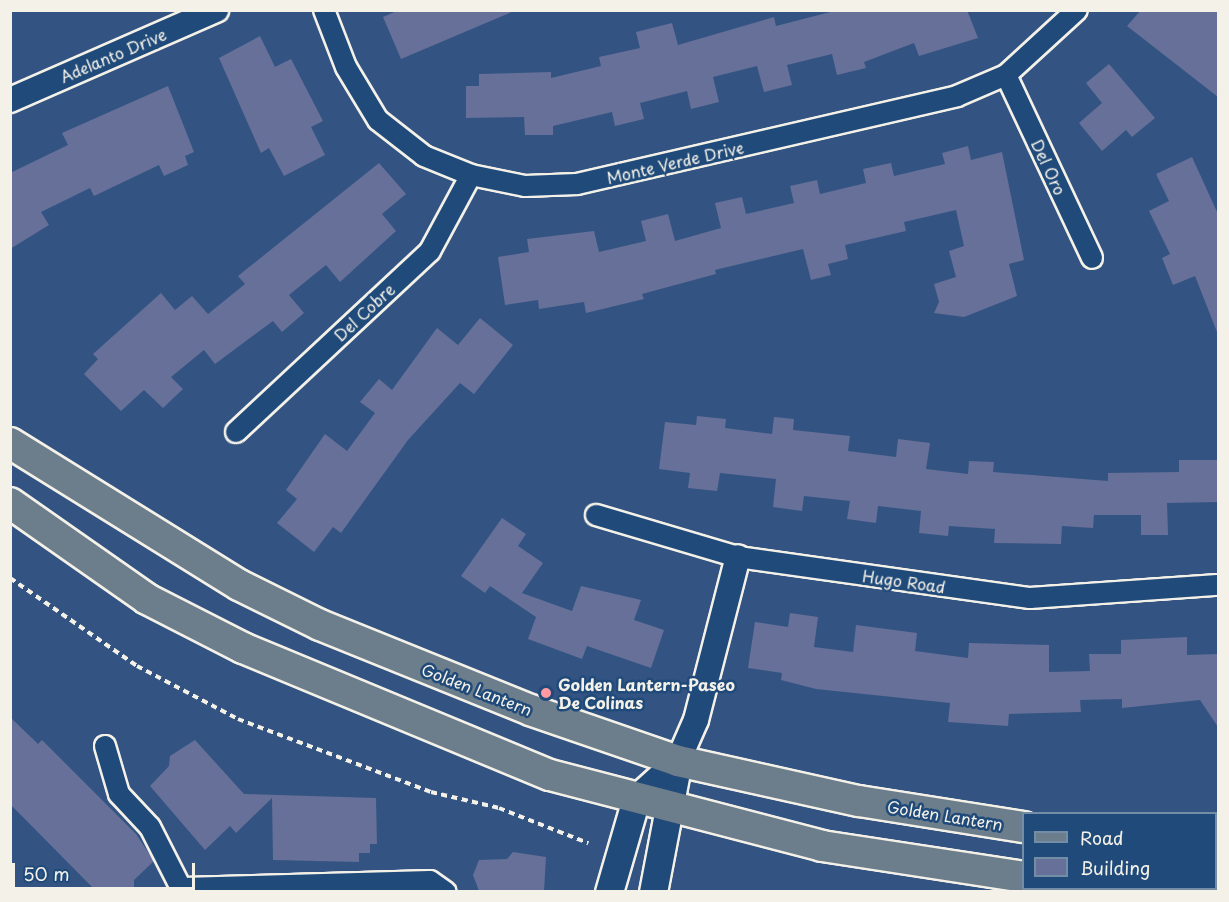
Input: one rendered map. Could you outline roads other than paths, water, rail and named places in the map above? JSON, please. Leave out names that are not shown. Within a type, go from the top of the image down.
[{"type":"main road","name":"Golden Lantern","points":[[10,443],[136,525],[320,625],[508,702],[678,761],[859,801],[1022,827]]},
{"type":"main road","points":[[10,503],[147,599],[296,674],[550,775],[672,809],[822,846],[1022,877]]},
{"type":"main road","points":[[609,891],[636,799],[678,761]]},
{"type":"main road","points":[[653,891],[672,809],[678,761]]},
{"type":"street","name":"Adelanto Drive","points":[[10,100],[216,10]]},
{"type":"street","name":"Monte Verde Drive","points":[[324,10],[346,67],[378,120],[424,156],[471,175],[525,186],[578,184],[957,96],[1006,75],[1077,10]]},
{"type":"street","name":"Del Oro","points":[[1006,75],[1092,258]]},
{"type":"street","name":"Del Cobre","points":[[236,432],[430,251],[471,175]]},
{"type":"street","name":"Hugo Road","points":[[596,515],[738,557],[1030,598],[1218,585]]},
{"type":"street","points":[[678,761],[696,720],[738,557]]},
{"type":"street","points":[[105,746],[119,794],[150,827],[183,890],[438,886]]},
{"type":"place","name":"Golden Lantern-Paseo De Colinas","points":[[546,693]]}]
